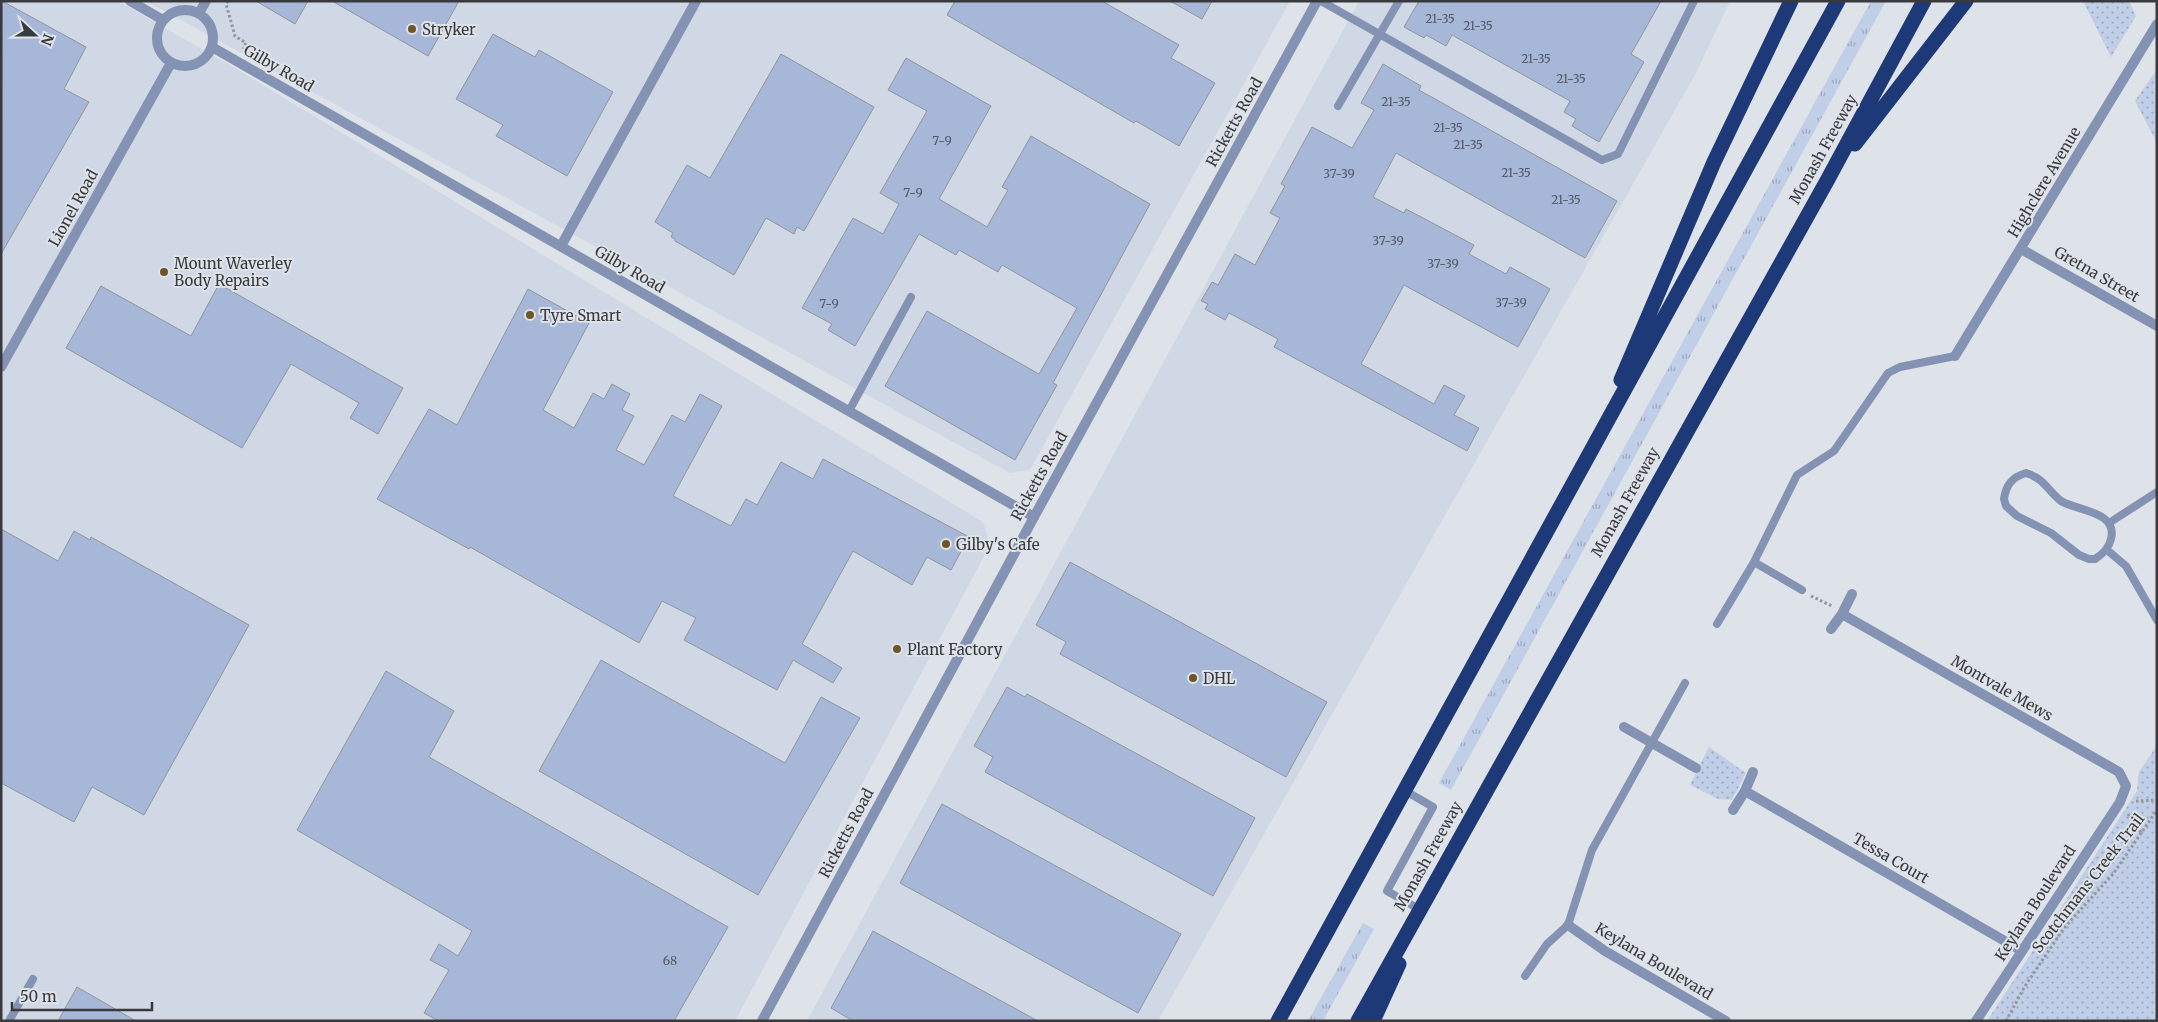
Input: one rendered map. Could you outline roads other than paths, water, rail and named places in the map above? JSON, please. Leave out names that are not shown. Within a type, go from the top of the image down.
[{"type":"highway","points":[[1590,453],[1714,162],[1790,1]]},
{"type":"highway","points":[[1278,1021],[1838,1]]},
{"type":"highway","name":"Monash Freeway","points":[[1358,1021],[1452,849],[1828,179],[1924,1]]},
{"type":"highway","points":[[1828,179],[1966,1]]},
{"type":"highway","points":[[1266,1021],[1404,790]]},
{"type":"highway","points":[[1373,1021],[1452,849]]},
{"type":"street","points":[[130,1],[163,20]]},
{"type":"street","points":[[199,13],[206,1]]},
{"type":"street","points":[[560,246],[696,1]]},
{"type":"street","name":"Ricketts Road","points":[[762,1021],[1034,517],[1319,1]]},
{"type":"street","points":[[180,10],[199,13],[206,19],[211,28],[212,47],[200,62],[180,66],[171,63],[158,48],[156,39],[158,29],[163,20],[180,10]]},
{"type":"street","name":"Highclere Avenue","points":[[1955,356],[2157,24]]},
{"type":"street","name":"Gilby Road","points":[[212,47],[1034,517]]},
{"type":"street","name":"Lionel Road","points":[[1,367],[171,63]]},
{"type":"street","name":"Gretna Street","points":[[2021,248],[2157,326]]},
{"type":"street","points":[[1831,629],[1842,614],[1852,594]]},
{"type":"street","name":"Montvale Mews","points":[[1842,614],[2119,772],[2126,786],[2120,802]]},
{"type":"street","points":[[1624,727],[1696,768]]},
{"type":"street","points":[[1732,810],[1745,791],[1753,772]]},
{"type":"street","name":"Tessa Court","points":[[1745,791],[2022,951]]},
{"type":"street","name":"Keylana Boulevard","points":[[1976,1021],[2120,802]]},
{"type":"street","name":"Keylana Boulevard","points":[[1568,925],[1605,951],[1726,1021]]},
{"type":"lane","points":[[1319,1],[1602,160],[1618,154],[1694,1]]},
{"type":"lane","points":[[1338,106],[1399,1]]},
{"type":"lane","points":[[849,411],[911,297]]},
{"type":"lane","points":[[1717,624],[1754,562],[1798,475],[1834,451],[1888,373],[1900,367],[1955,356]]},
{"type":"lane","points":[[2020,474],[2034,475],[2041,479],[2061,500],[2104,517],[2109,523],[2112,536],[2107,550],[2095,559],[2085,558],[2051,534],[2017,516],[2011,511],[2004,499],[2007,485],[2020,474]]},
{"type":"lane","points":[[2109,523],[2157,492]]},
{"type":"lane","points":[[2107,550],[2126,566],[2157,620]]},
{"type":"lane","points":[[1754,562],[1802,590]]},
{"type":"lane","points":[[1525,976],[1547,944],[1568,925],[1592,850],[1685,683]]},
{"type":"lane","points":[[1404,790],[1433,807],[1387,891],[1419,909]]},
{"type":"lane","points":[[9,1021],[34,979]]},
{"type":"place","name":"Stryker","points":[[412,29]]},
{"type":"place","name":"Mount Waverley Body Repairs","points":[[164,272]]},
{"type":"place","name":"Tyre Smart","points":[[530,315]]},
{"type":"place","name":"Gilby's Cafe","points":[[946,544]]},
{"type":"place","name":"Plant Factory","points":[[897,649]]},
{"type":"place","name":"DHL","points":[[1193,678]]}]
